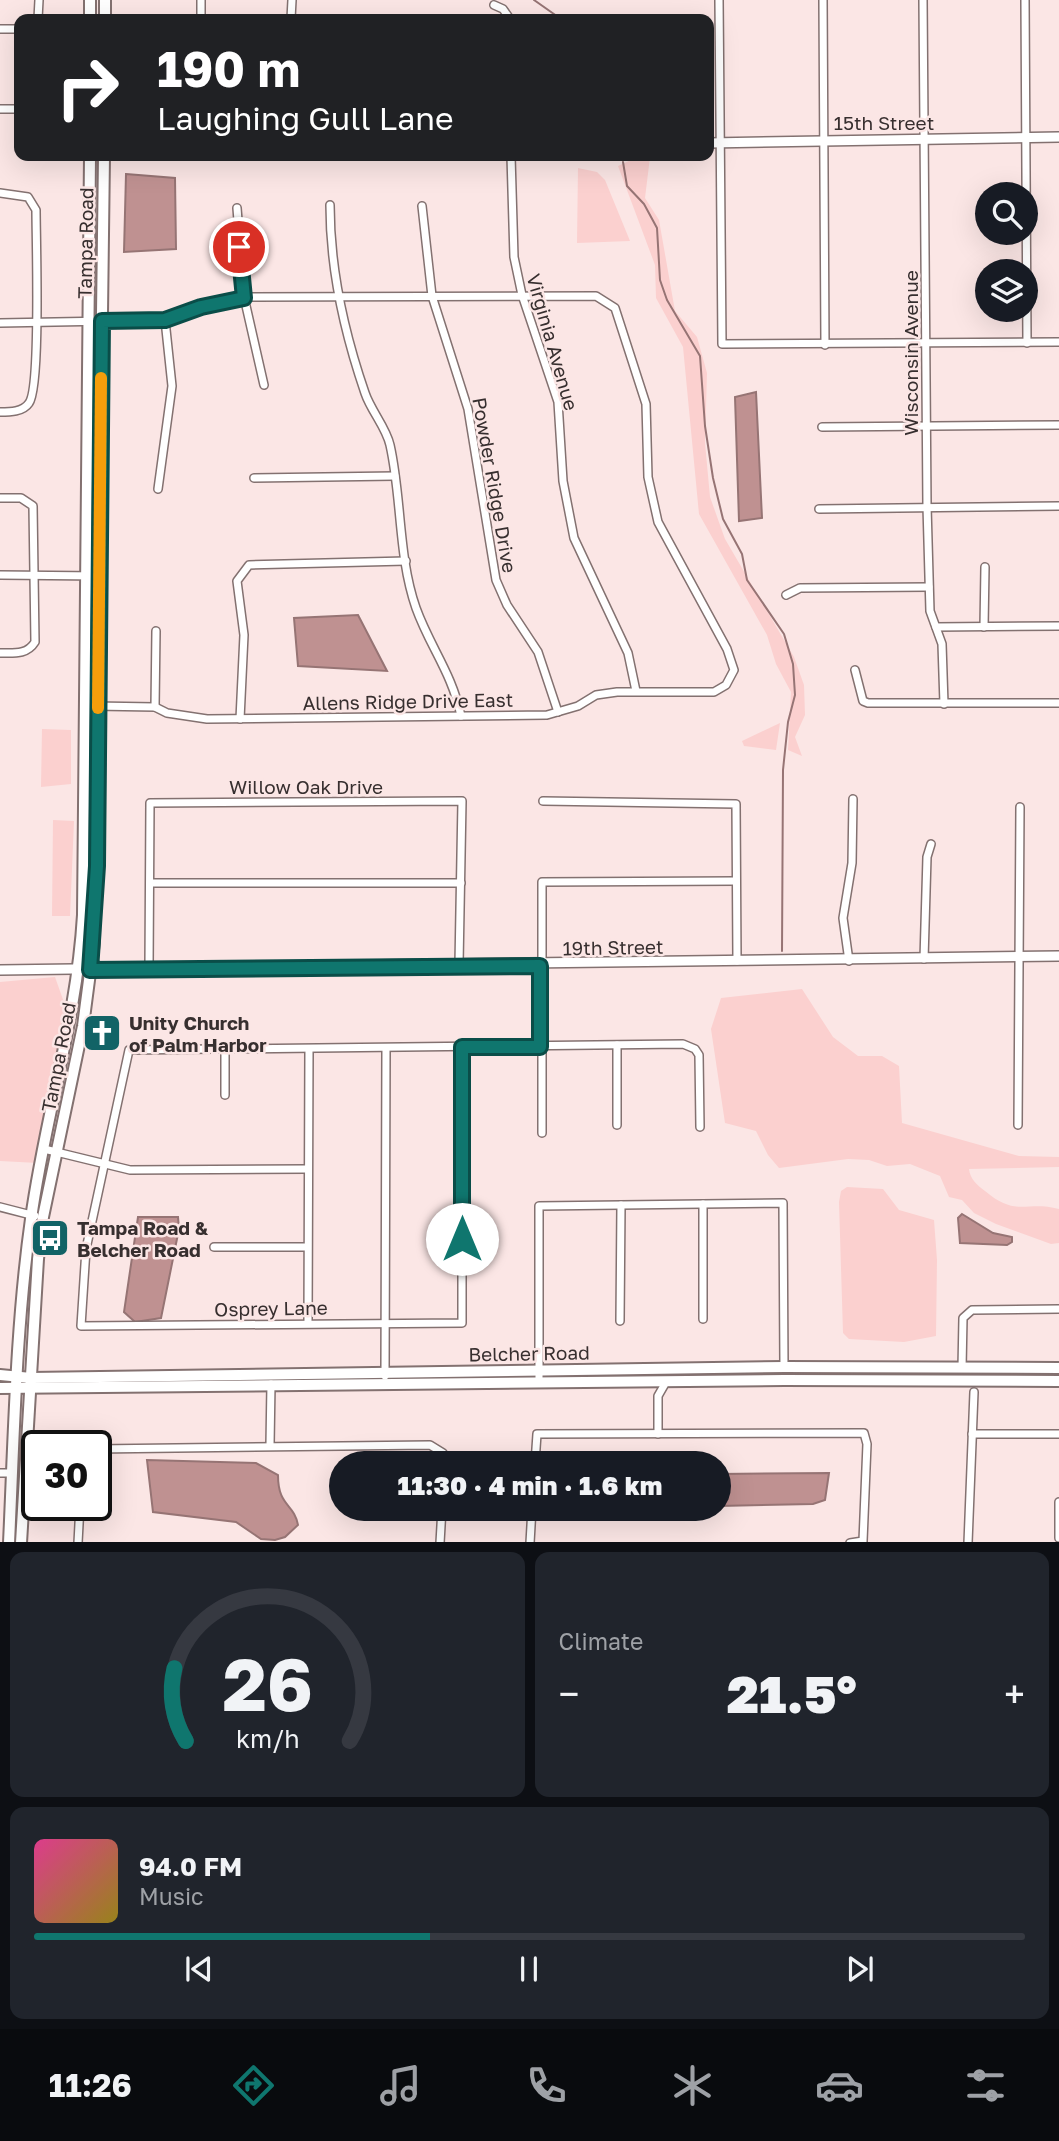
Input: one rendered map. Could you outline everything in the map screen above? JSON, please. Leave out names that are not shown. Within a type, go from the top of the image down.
[{"type":"main road","name":"Tampa Road","points":[[90,161],[86,706],[92,802]]},
{"type":"main road","name":"Tampa Road","points":[[20,1542],[43,1217],[83,1026],[98,706],[104,161]]},
{"type":"main road","name":"Tampa Road","points":[[9,1542],[31,1215],[85,970]]},
{"type":"main road","name":"Belcher Road","points":[[0,1388],[18,1388],[31,1384],[271,1373],[784,1367],[1059,1368]]},
{"type":"main road","name":"Belcher Road","points":[[0,1375],[19,1375],[31,1384],[271,1386],[1059,1381]]},
{"type":"street","points":[[719,0],[722,344],[1059,342]]},
{"type":"street","points":[[823,0],[821,140],[825,345]]},
{"type":"street","name":"Wisconsin Avenue","points":[[923,0],[929,587],[930,611],[942,645],[944,704]]},
{"type":"street","points":[[1025,0],[1027,343]]},
{"type":"street","points":[[494,5],[506,14]]},
{"type":"street","points":[[714,40],[719,40]]},
{"type":"street","name":"15th Street","points":[[714,143],[1059,137]]},
{"type":"street","name":"Virginia Avenue","points":[[511,161],[512,233],[522,295],[558,402],[563,481],[574,538],[628,653],[636,691]]},
{"type":"street","points":[[0,193],[28,197],[36,210],[34,391],[29,404],[19,410],[0,412]]},
{"type":"street","points":[[330,205],[337,296],[353,359],[371,408],[389,442],[415,606],[430,641],[449,672],[461,716]]},
{"type":"street","name":"Powder Ridge Drive","points":[[422,206],[432,296],[468,409],[495,580],[507,606],[538,652],[558,712]]},
{"type":"street","points":[[237,208],[244,298],[264,385]]},
{"type":"street","points":[[0,323],[165,320],[201,307],[244,298],[522,295]]},
{"type":"street","name":"Allens Ridge Drive East","points":[[86,706],[155,706],[167,713],[197,718],[240,719],[547,715],[596,695],[636,691],[714,692],[726,685],[734,670],[727,649],[658,522],[648,477],[646,404],[615,308],[603,299],[522,295]]},
{"type":"street","points":[[158,489],[172,386],[165,320]]},
{"type":"street","points":[[822,427],[1059,425]]},
{"type":"street","points":[[254,478],[395,476]]},
{"type":"street","points":[[0,498],[21,498],[33,506],[35,575],[35,642],[31,649],[22,652],[0,653]]},
{"type":"street","points":[[819,509],[1059,506]]},
{"type":"street","points":[[240,719],[244,635],[237,581],[249,565],[406,561]]},
{"type":"street","points":[[984,626],[985,566]]},
{"type":"street","points":[[0,575],[100,576]]},
{"type":"street","points":[[786,595],[800,588],[929,587]]},
{"type":"street","points":[[936,627],[1059,626]]},
{"type":"street","points":[[155,706],[156,631]]},
{"type":"street","points":[[855,670],[863,701],[868,703],[1059,703]]},
{"type":"street","points":[[849,961],[843,918],[852,863],[853,799]]},
{"type":"street","name":"Willow Oak Drive","points":[[149,967],[150,803],[462,801],[460,964]]},
{"type":"street","points":[[542,801],[736,804],[737,961]]},
{"type":"street","points":[[1018,1125],[1020,807]]},
{"type":"street","points":[[924,959],[927,857],[931,844]]},
{"type":"street","points":[[542,1133],[542,882],[736,881]]},
{"type":"street","points":[[150,883],[461,883]]},
{"type":"street","name":"19th Street","points":[[0,971],[460,964],[540,966],[1059,956]]},
{"type":"street","points":[[104,1164],[129,1050],[683,1044],[695,1049],[699,1055],[700,1127]]},
{"type":"street","points":[[617,1045],[617,1125]]},
{"type":"street","name":"Osprey Lane","points":[[104,1164],[86,1249],[81,1326],[461,1323],[462,1047]]},
{"type":"street","points":[[385,1385],[386,1048]]},
{"type":"street","points":[[225,1049],[225,1095]]},
{"type":"street","points":[[308,1323],[309,1049]]},
{"type":"street","points":[[44,1149],[104,1164],[148,1170],[307,1169]]},
{"type":"street","points":[[539,1383],[539,1206],[783,1203],[784,1367]]},
{"type":"street","points":[[702,1204],[703,1319]]},
{"type":"street","points":[[620,1321],[621,1205]]},
{"type":"street","points":[[0,1208],[43,1217]]},
{"type":"street","points":[[214,1247],[307,1247]]},
{"type":"street","points":[[962,1368],[963,1318],[972,1310],[1059,1308]]},
{"type":"street","points":[[270,1445],[271,1373]]},
{"type":"street","points":[[658,1433],[658,1396],[666,1382]]},
{"type":"street","points":[[968,1542],[974,1392]]},
{"type":"street","points":[[536,1451],[537,1434],[864,1433],[867,1444],[863,1541],[850,1542]]},
{"type":"street","points":[[972,1434],[1059,1434]]},
{"type":"street","points":[[112,1449],[430,1445],[440,1451]]},
{"type":"street","points":[[0,1473],[12,1474]]},
{"type":"street","points":[[1059,1502],[1059,1538]]},
{"type":"street","points":[[78,1542],[79,1521]]},
{"type":"street","points":[[440,1542],[441,1521]]},
{"type":"street","points":[[530,1542],[531,1521]]},
{"type":"shaded area","points":[[629,161],[650,161],[645,198],[659,220],[675,311],[697,337],[707,373],[705,443],[710,497],[725,539],[794,657],[804,685],[805,715],[795,737],[802,756],[788,750],[791,692],[776,664],[767,635],[699,514],[683,347],[656,298],[655,265],[618,166]]},
{"type":"shaded area","points":[[578,168],[597,172],[605,180],[630,241],[577,243]]},
{"type":"shaded area","points":[[126,174],[175,178],[176,249],[124,252]]},
{"type":"shaded area","points":[[756,392],[762,518],[739,521],[735,397]]},
{"type":"shaded area","points":[[358,615],[387,671],[298,666],[294,618]]},
{"type":"shaded area","points":[[780,723],[776,750],[744,746],[742,741]]},
{"type":"shaded area","points":[[42,729],[71,730],[71,784],[41,787]]},
{"type":"shaded area","points":[[53,820],[74,821],[70,916],[52,916]]},
{"type":"shaded area","points":[[55,977],[66,1008],[38,1163],[0,1161],[0,982]]},
{"type":"shaded area","points":[[802,989],[833,1037],[858,1056],[882,1056],[899,1066],[902,1123],[1019,1156],[1059,1157],[1059,1167],[969,1169],[977,1184],[1005,1204],[1059,1209],[1059,1243],[1051,1244],[974,1213],[962,1200],[949,1197],[940,1176],[910,1164],[887,1166],[869,1160],[848,1159],[779,1168],[768,1155],[756,1131],[725,1123],[711,1029],[721,998]]},
{"type":"shaded area","points":[[847,1187],[883,1189],[899,1210],[934,1220],[937,1260],[936,1336],[904,1342],[849,1339],[843,1333],[839,1202],[841,1191]]},
{"type":"shaded area","points":[[962,1214],[993,1233],[1012,1237],[1012,1242],[1007,1245],[960,1243],[958,1218]]},
{"type":"shaded area","points":[[138,1217],[178,1217],[179,1229],[161,1318],[135,1322],[124,1312]]},
{"type":"shaded area","points":[[147,1460],[256,1463],[278,1475],[283,1499],[293,1512],[298,1525],[285,1537],[275,1540],[261,1539],[236,1522],[153,1512]]},
{"type":"shaded area","points":[[829,1473],[825,1500],[813,1504],[731,1506],[731,1474]]},
{"type":"waterway","points":[[534,0],[554,14]]},
{"type":"waterway","points":[[623,162],[627,186],[644,204],[657,228],[660,280],[667,300],[700,356],[705,426],[723,519],[742,554],[747,580],[784,634],[793,664],[795,695],[788,722],[783,770],[782,951]]},
{"type":"slow traffic","points":[[98,708],[101,378]]},
{"type":"place","name":"Unity Church of Palm Harbor","points":[[102,1033]]},
{"type":"place","name":"Tampa Road & Belcher Road","points":[[50,1238]]},
{"type":"route","points":[[239,247],[244,298],[201,307],[165,320],[102,321],[97,866],[94,942],[90,970],[460,964],[540,966],[540,1047],[462,1047],[462,1239]]}]
